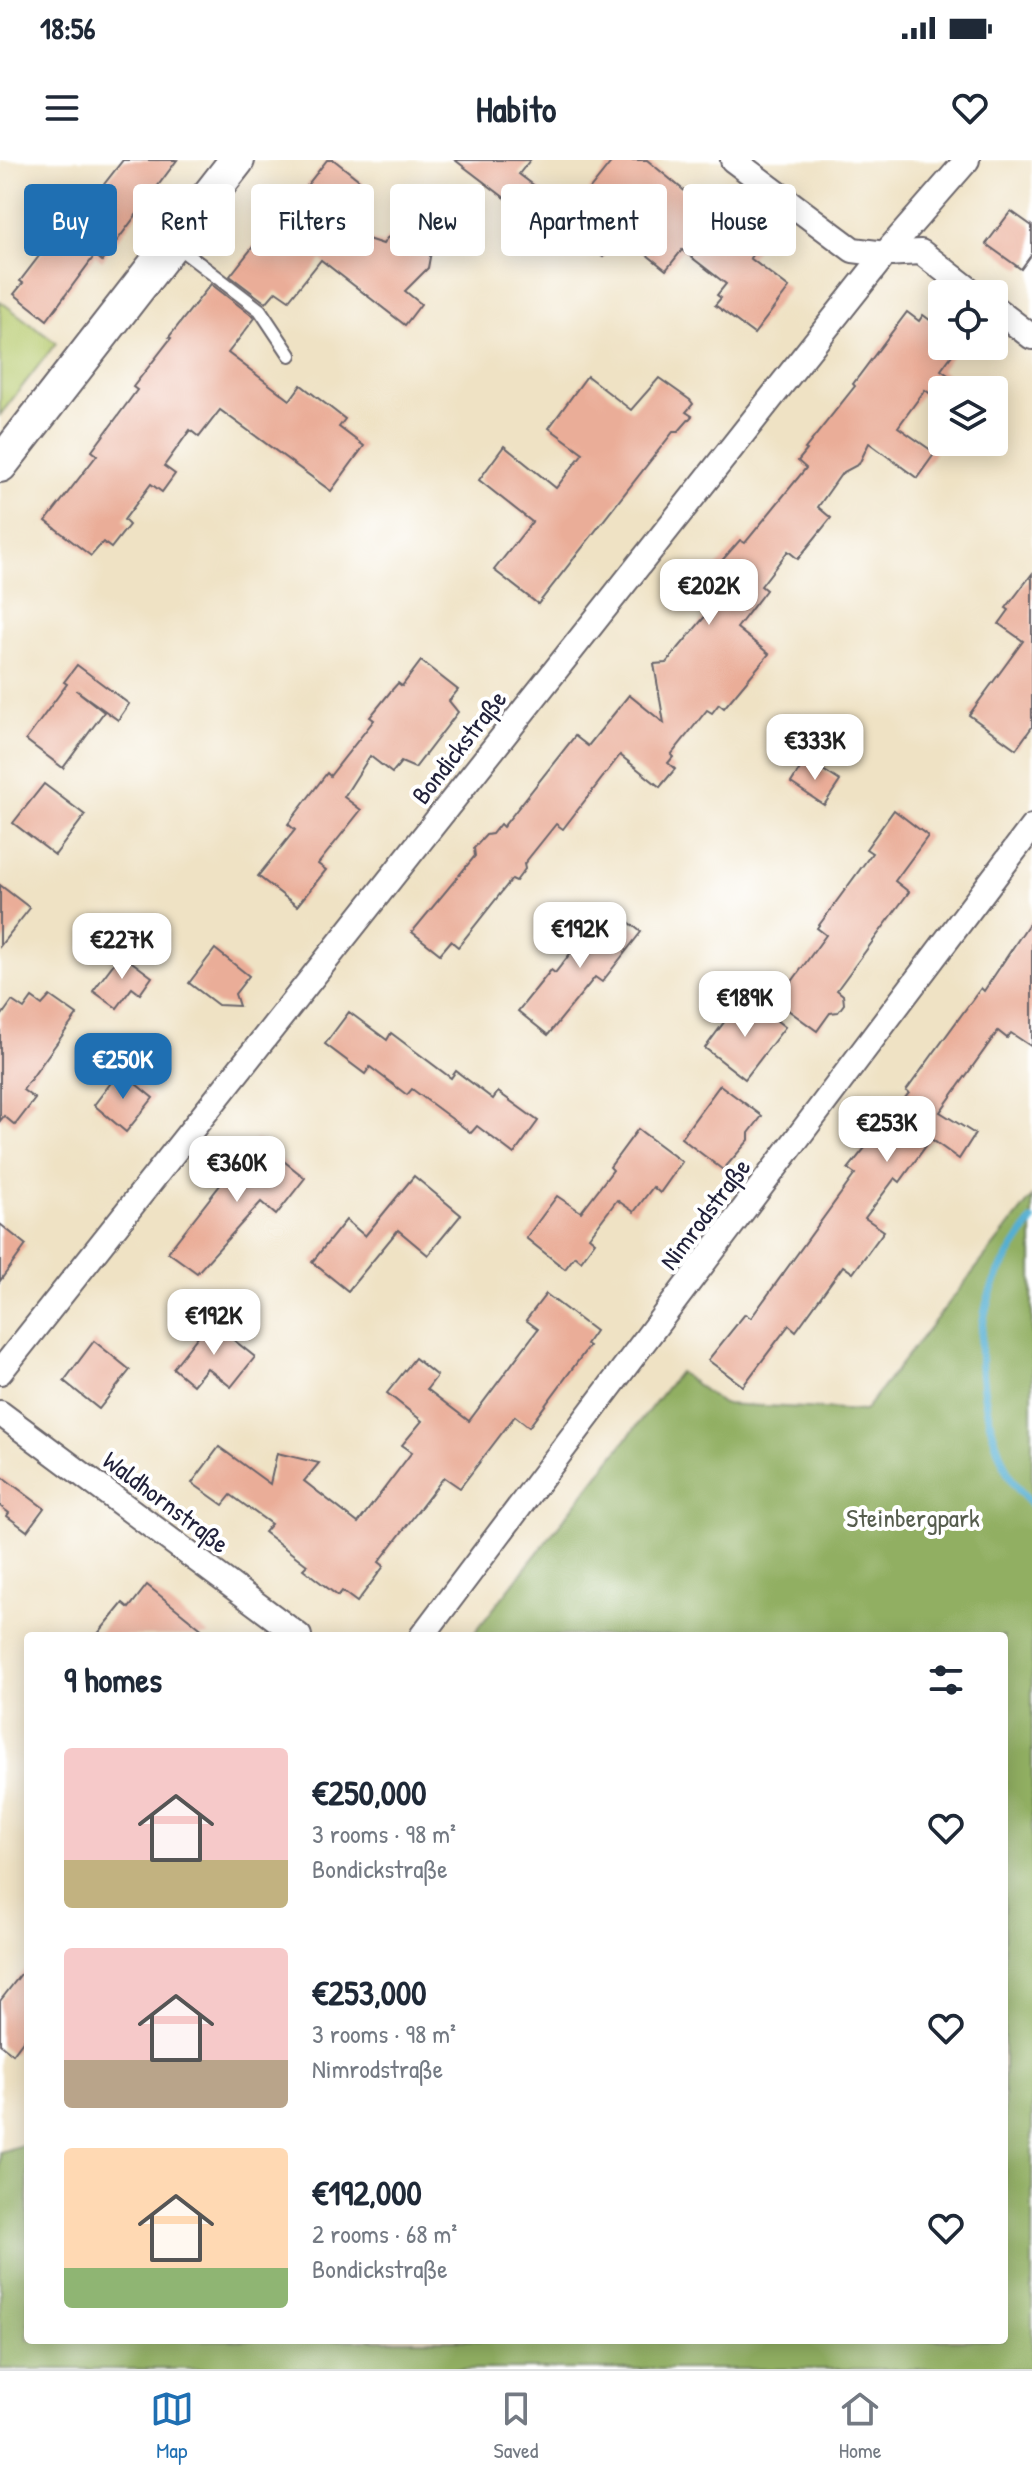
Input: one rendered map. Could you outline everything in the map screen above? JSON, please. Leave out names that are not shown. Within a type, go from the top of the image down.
[{"type":"main road","points":[[218,184],[237,160]]},
{"type":"main road","points":[[0,465],[162,256]]},
{"type":"street","points":[[733,160],[853,250],[885,254],[921,252],[957,280]]},
{"type":"street","name":"Bondickstraße","points":[[0,1372],[885,254],[967,160]]},
{"type":"street","points":[[1008,319],[1032,337]]},
{"type":"street","name":"Nimrodstraße","points":[[425,1632],[1032,827]]},
{"type":"street","name":"Waldhornstraße","points":[[0,1413],[294,1632]]},
{"type":"lane","points":[[189,256],[260,310],[290,355]]},
{"type":"green space","points":[[0,301],[56,343],[0,415]]},
{"type":"green space","name":"Steinbergpark","points":[[1032,1197],[1032,2369],[0,2369],[0,2152],[24,2144],[24,2344],[1008,2344],[1008,1632],[475,1632],[679,1372],[723,1404],[864,1411]]},
{"type":"building","points":[[123,160],[177,160],[159,184],[133,184],[133,219],[117,241],[117,184],[104,184]]},
{"type":"building","points":[[327,160],[334,160],[363,183],[362,184],[308,184]]},
{"type":"building","points":[[455,160],[530,160],[519,174],[532,184],[501,184],[501,195]]},
{"type":"building","points":[[613,160],[647,160],[683,190],[683,251],[666,270],[648,256],[667,256],[667,184],[594,184]]},
{"type":"building","points":[[1011,211],[1032,226],[1032,254],[1021,269],[986,244]]},
{"type":"building","points":[[390,236],[390,256],[430,256],[428,268],[405,291],[421,304],[405,325],[321,260],[289,300],[276,291],[266,303],[230,276],[251,249],[251,256],[374,256],[374,241],[383,244]]},
{"type":"building","points":[[39,256],[94,256],[47,320],[14,294],[23,283],[20,281]]},
{"type":"building","points":[[690,256],[752,256],[750,258],[789,288],[754,334],[715,305],[721,298],[717,295],[726,284]]},
{"type":"building","points":[[211,284],[255,318],[228,353],[290,400],[301,385],[345,419],[339,427],[364,446],[331,491],[220,410],[199,437],[190,430],[164,466],[175,474],[162,492],[151,484],[124,520],[129,525],[111,548],[103,542],[91,556],[46,521],[97,455],[92,451],[137,390],[133,387]]},
{"type":"building","points":[[907,312],[919,321],[923,315],[928,319],[928,360],[948,360],[941,370],[948,375],[928,376],[928,392],[925,390],[898,427],[928,448],[928,456],[933,456],[917,478],[869,443],[859,464],[842,473],[818,507],[831,518],[798,559],[788,551],[761,586],[766,590],[737,628],[769,654],[724,708],[719,704],[712,713],[707,710],[671,755],[673,757],[668,763],[675,769],[660,787],[620,755],[563,829],[556,824],[524,864],[525,869],[516,881],[512,879],[458,947],[451,941],[440,954],[412,932],[475,856],[474,848],[500,824],[503,827],[575,736],[588,746],[629,695],[664,723],[654,664],[666,663],[718,601],[702,588],[711,573],[740,540],[745,543],[806,468],[798,461],[855,386],[853,384]]},
{"type":"building","points":[[587,376],[631,410],[659,378],[690,400],[693,404],[686,412],[692,416],[678,432],[673,432],[538,604],[494,570],[532,522],[479,480],[504,446],[556,488],[583,453],[549,428]]},
{"type":"building","points":[[1032,574],[1032,727],[1016,749],[969,715],[1023,641],[999,624],[1009,610],[1006,608]]},
{"type":"building","points":[[421,661],[458,690],[449,701],[458,712],[415,768],[401,762],[392,773],[370,756],[344,797],[361,810],[318,864],[326,870],[297,906],[258,876],[295,830],[288,824],[327,773],[330,776],[374,720],[370,717],[391,691],[398,683],[402,686]]},
{"type":"building","points":[[77,665],[129,704],[118,720],[76,690],[104,712],[63,768],[26,740],[67,684],[64,682]]},
{"type":"building","points":[[806,759],[840,781],[824,805],[791,783]]},
{"type":"building","points":[[44,784],[85,815],[55,855],[13,823]]},
{"type":"building","points":[[894,810],[928,836],[895,881],[909,892],[837,990],[843,995],[844,1004],[838,1012],[830,1013],[817,1031],[777,1002],[826,935],[817,928],[872,853],[866,849]]},
{"type":"building","points":[[0,885],[30,908],[0,946]]},
{"type":"building","points":[[608,905],[641,932],[602,982],[595,977],[548,1035],[518,1011],[551,970],[555,973]]},
{"type":"building","points":[[1032,919],[1032,1047],[1011,1033],[1007,1038],[998,1031],[940,1112],[975,1134],[959,1159],[931,1139],[900,1182],[895,1178],[865,1218],[884,1231],[853,1273],[843,1266],[796,1331],[789,1325],[743,1386],[708,1360],[745,1314],[751,1318],[855,1174],[848,1169],[909,1093],[906,1091],[981,988],[984,991]]},
{"type":"building","points":[[215,949],[249,976],[235,994],[239,1006],[218,1005],[189,983]]},
{"type":"building","points":[[121,954],[152,977],[140,994],[132,988],[117,1008],[93,991]]},
{"type":"building","points":[[50,996],[77,1015],[23,1090],[35,1099],[15,1125],[4,1116],[0,1121],[0,1018],[12,1001],[24,1009],[32,998],[42,1005]]},
{"type":"building","points":[[754,1003],[785,1027],[745,1079],[705,1048],[736,1006],[746,1014]]},
{"type":"building","points":[[349,1012],[387,1040],[391,1033],[451,1078],[456,1071],[493,1099],[498,1092],[538,1121],[514,1154],[477,1126],[471,1133],[412,1089],[407,1095],[370,1067],[365,1074],[325,1044]]},
{"type":"building","points":[[120,1071],[153,1098],[126,1132],[94,1105]]},
{"type":"building","points":[[720,1085],[762,1116],[749,1133],[749,1140],[723,1170],[681,1138]]},
{"type":"building","points":[[638,1129],[682,1162],[660,1193],[653,1187],[634,1212],[617,1200],[589,1237],[595,1242],[581,1261],[575,1256],[565,1269],[526,1238],[557,1196],[581,1212],[613,1170],[610,1167]]},
{"type":"building","points":[[256,1139],[305,1178],[276,1215],[261,1202],[197,1273],[168,1252]]},
{"type":"building","points":[[414,1176],[461,1215],[428,1255],[398,1230],[348,1291],[312,1262],[346,1220],[365,1236]]},
{"type":"building","points":[[0,1224],[26,1245],[0,1281]]},
{"type":"building","points":[[546,1294],[595,1331],[586,1344],[589,1346],[529,1427],[515,1416],[460,1488],[444,1477],[379,1562],[384,1566],[357,1602],[342,1591],[338,1596],[303,1569],[307,1565],[264,1532],[271,1524],[231,1495],[223,1505],[192,1483],[219,1447],[270,1484],[277,1453],[319,1463],[304,1481],[358,1523],[412,1452],[402,1445],[422,1421],[387,1393],[415,1358],[437,1376],[427,1389],[469,1421],[538,1329],[526,1320]]},
{"type":"building","points":[[210,1321],[255,1357],[231,1387],[207,1368],[193,1385],[173,1368]]},
{"type":"building","points":[[94,1341],[130,1370],[99,1409],[64,1381]]},
{"type":"building","points":[[0,1475],[44,1508],[27,1531],[7,1516],[9,1513],[0,1506]]},
{"type":"building","points":[[147,1585],[205,1632],[99,1632],[123,1603],[129,1608]]},
{"type":"building","points":[[24,1970],[24,2039],[13,2054],[0,2044],[0,2001]]},
{"type":"waterway","points":[[1032,1221],[996,1279],[988,1301],[981,1350],[985,1401],[998,1449],[1012,1480],[1032,1506]]}]
